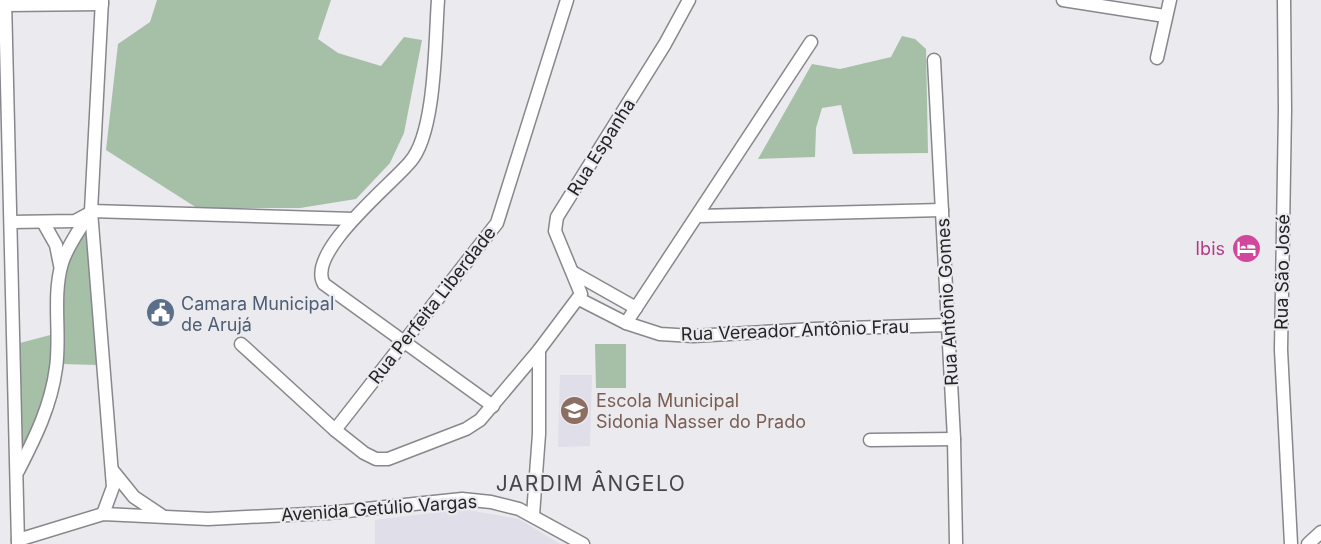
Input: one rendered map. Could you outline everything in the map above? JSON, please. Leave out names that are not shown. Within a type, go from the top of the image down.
[{"type":"street","points":[[438,0],[429,101],[422,141],[412,161],[353,219],[323,260],[320,274],[324,284],[493,406]]},
{"type":"street","name":"Rua Perfeita Liberdade","points":[[335,430],[497,223],[567,0]]},
{"type":"street","name":"Rua Espanha","points":[[579,299],[581,288],[555,231],[557,217],[677,26],[689,0]]},
{"type":"street","points":[[1063,0],[1165,16]]},
{"type":"street","points":[[1158,58],[1170,0]]},
{"type":"street","name":"Rua São José","points":[[1284,0],[1285,110],[1281,350],[1291,544]]},
{"type":"street","points":[[18,542],[5,3],[102,2],[91,211],[113,487],[103,514]]},
{"type":"street","points":[[626,322],[811,42]]},
{"type":"street","name":"Rua Antônio Gomes","points":[[934,60],[954,439],[956,543]]},
{"type":"street","points":[[698,216],[942,210]]},
{"type":"street","points":[[11,222],[75,221],[91,211],[353,219]]},
{"type":"street","points":[[60,272],[69,246],[91,211]]},
{"type":"street","points":[[17,472],[41,427],[53,385],[60,272],[56,244],[43,222]]},
{"type":"street","points":[[574,273],[636,308]]},
{"type":"street","points":[[241,344],[335,430],[367,455],[376,459],[388,459],[466,429],[480,420],[579,299]]},
{"type":"street","name":"Rua Vereador Antônio Frau","points":[[579,299],[626,322],[660,334],[693,336],[947,325]]},
{"type":"street","points":[[533,515],[539,434],[539,350]]},
{"type":"street","points":[[870,440],[954,439]]},
{"type":"street","points":[[112,470],[134,497],[164,518]]},
{"type":"street","name":"Avenida Getúlio Vargas","points":[[18,542],[103,514],[208,519],[328,513],[462,499],[491,502],[533,515],[583,544]]},
{"type":"street","points":[[1308,544],[1321,532]]},
{"type":"shaded area","name":"Escola Municipal Sidonia Nasser do Prado","points":[[560,375],[592,375],[590,446],[558,447]]},
{"type":"shaded area","points":[[463,509],[519,519],[560,544],[375,544],[375,520]]},
{"type":"green space","points":[[157,0],[331,0],[318,39],[338,53],[381,66],[404,37],[422,40],[404,133],[390,163],[356,199],[300,208],[197,208],[106,150],[118,44],[150,22]]},
{"type":"green space","points":[[902,36],[915,39],[926,49],[928,153],[853,154],[841,105],[822,108],[816,128],[815,157],[758,159],[812,64],[840,69],[891,57]]},
{"type":"green space","points":[[88,224],[98,365],[61,364],[62,285],[67,263]]},
{"type":"green space","points":[[54,334],[50,390],[22,453],[20,343]]},
{"type":"green space","points":[[595,344],[626,344],[626,388],[596,388]]},
{"type":"place","name":"Ibis","points":[[1246,248]]},
{"type":"place","name":"Camara Municipal de Arujá","points":[[160,313]]},
{"type":"place","name":"Escola Municipal Sidonia Nasser do Prado","points":[[575,410]]},
{"type":"district","name":"JARDIM ÂNGELO","points":[[591,483]]}]
